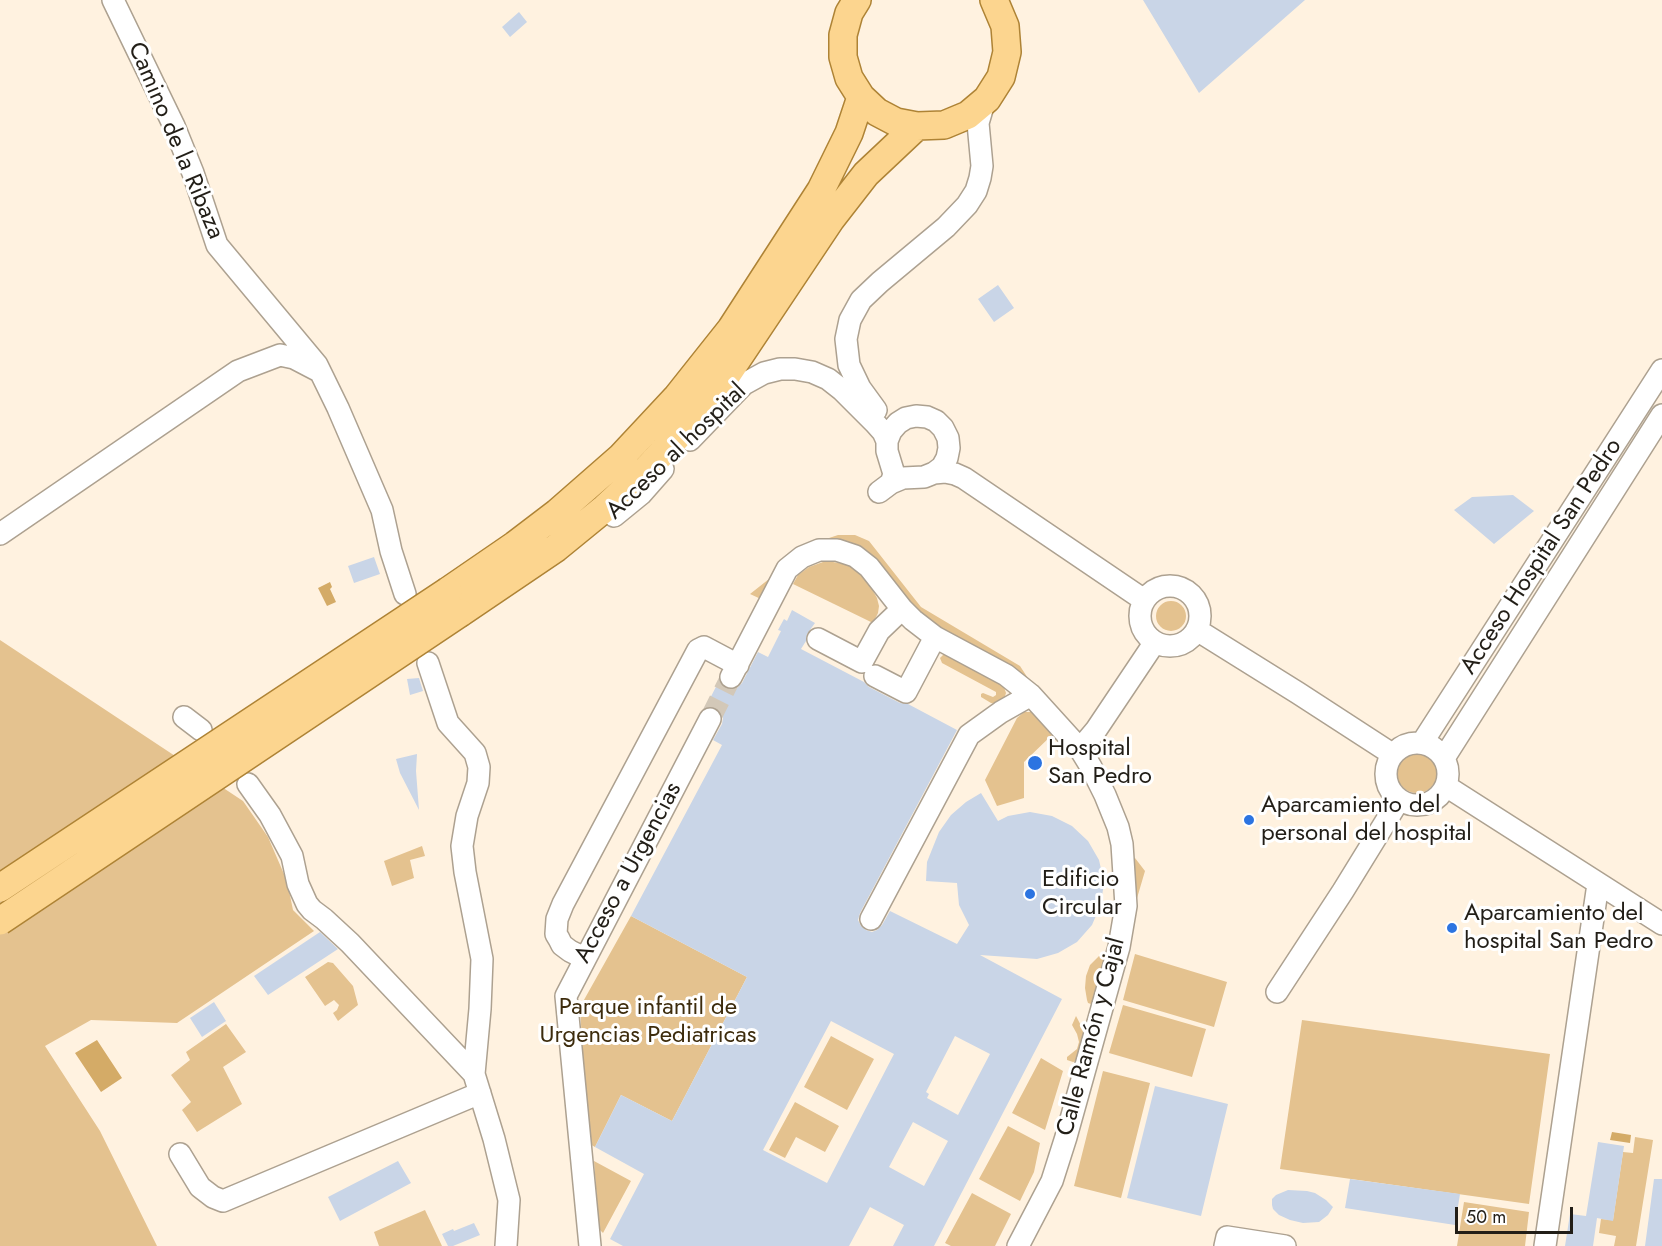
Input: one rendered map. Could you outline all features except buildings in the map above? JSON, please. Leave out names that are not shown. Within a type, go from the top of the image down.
[{"type":"main road","points":[[856,0],[849,13],[843,35],[843,57],[849,78],[861,97],[877,112],[896,122],[917,126],[944,125],[968,116],[987,99],[1001,77],[1007,52],[1005,26],[995,1]]},
{"type":"main road","points":[[0,921],[454,602],[515,545],[557,513],[621,457],[677,397],[731,329],[821,190],[849,133],[861,97]]},
{"type":"main road","points":[[0,888],[454,602],[556,548],[605,508],[647,469],[716,391],[831,219],[866,174],[917,126]]},
{"type":"street","name":"Camino de la Ribaza","points":[[113,0],[174,126],[193,173],[217,245],[321,372],[382,510],[391,551],[405,594]]},
{"type":"street","points":[[987,99],[978,123],[982,166],[976,191],[967,205],[946,228],[861,300],[850,320],[846,339],[849,365],[860,388],[878,413],[885,428],[894,474],[885,488],[903,478],[945,472],[955,474],[1144,600]]},
{"type":"street","points":[[944,125],[969,132],[975,139],[981,156]]},
{"type":"street","points":[[0,534],[238,371],[280,355],[294,358],[321,372]]},
{"type":"street","name":"Acceso al hospital","points":[[556,548],[610,520],[641,494],[744,384],[764,373],[780,369],[795,369],[812,372],[828,379],[875,423],[889,451]]},
{"type":"street","name":"Acceso Hospital San Pedro","points":[[1422,743],[1662,370]]},
{"type":"street","points":[[878,413],[888,418],[916,416],[936,421],[948,438],[947,458],[942,466],[924,475],[904,475],[896,469],[889,451],[891,431],[906,418]]},
{"type":"street","points":[[1444,758],[1662,416]]},
{"type":"street","points":[[948,452],[964,478]]},
{"type":"street","name":"Calle Ramón y Cajal","points":[[586,956],[576,954],[562,945],[556,934],[557,919],[698,650],[704,647],[735,671],[788,569],[801,557],[819,550],[837,550],[855,556],[868,567],[913,620],[935,637],[1006,675],[1031,695],[1080,749],[1105,795],[1118,827],[1122,844],[1126,906],[1119,946],[1052,1181],[1018,1246]]},
{"type":"street","points":[[1177,586],[1194,597],[1198,605],[1200,615],[1197,630],[1183,643],[1164,646],[1149,638],[1140,624],[1140,608],[1150,593],[1158,588],[1177,586]]},
{"type":"street","points":[[818,639],[862,662],[879,631],[902,609]]},
{"type":"street","points":[[1197,630],[1392,754]]},
{"type":"street","points":[[875,676],[906,692],[935,637]]},
{"type":"street","points":[[1080,749],[1096,730],[1155,642]]},
{"type":"street","points":[[429,666],[448,723],[475,753],[479,767],[478,783],[467,816],[462,846],[482,959],[477,1084],[509,1200],[506,1246]]},
{"type":"street","points":[[871,919],[969,735],[1000,712],[1031,695]]},
{"type":"street","points":[[184,717],[201,730]]},
{"type":"street","name":"Acceso a Urgencias","points":[[590,1246],[566,996],[710,719]]},
{"type":"street","points":[[1411,743],[1422,743],[1435,748],[1444,758],[1449,777],[1440,795],[1431,802],[1409,805],[1399,800],[1390,791],[1386,779],[1386,766],[1392,754],[1401,747],[1411,743]]},
{"type":"street","points":[[248,784],[270,815],[292,856],[298,884],[307,904],[350,943],[477,1084]]},
{"type":"street","points":[[1446,786],[1662,924]]},
{"type":"street","points":[[1277,992],[1399,800]]},
{"type":"street","points":[[1545,1246],[1598,884]]},
{"type":"street","points":[[180,1154],[200,1187],[223,1201],[477,1084]]},
{"type":"street","points":[[1226,1241],[1285,1246]]},
{"type":"green space","points":[[838,535],[855,535],[869,541],[921,607],[1020,666],[1037,692],[929,624],[864,552],[807,551],[763,600],[750,594],[769,579],[783,559],[793,550]]},
{"type":"green space","points":[[823,562],[849,565],[867,580],[879,606],[873,623],[793,584],[798,575],[809,567]]},
{"type":"green space","points":[[1171,601],[1181,606],[1186,616],[1181,626],[1171,631],[1161,626],[1156,616],[1161,606]]},
{"type":"green space","points":[[0,640],[243,801],[268,837],[287,881],[293,910],[314,931],[177,1023],[91,1020],[45,1046],[100,1131],[157,1246],[0,1246]]},
{"type":"green space","points":[[944,654],[999,682],[1006,693],[1004,699],[997,704],[981,697],[983,693],[993,697],[996,692],[942,663],[940,658]]},
{"type":"green space","points":[[1024,712],[1033,712],[1053,734],[1024,762],[1024,798],[997,806],[985,780],[1017,718]]},
{"type":"green space","points":[[1417,753],[1431,759],[1437,773],[1431,787],[1417,793],[1403,787],[1397,773],[1403,759]]},
{"type":"green space","points":[[422,846],[425,856],[410,860],[414,878],[392,886],[384,861]]},
{"type":"green space","points":[[1135,858],[1145,871],[1135,905],[1133,860]]},
{"type":"green space","name":"Parque infantil de Urgencias Pediatricas","points":[[631,916],[747,977],[672,1121],[621,1095],[595,1147],[588,1143],[580,1007]]},
{"type":"green space","points":[[1135,954],[1227,982],[1214,1027],[1123,1000]]},
{"type":"green space","points":[[1099,956],[1109,956],[1094,1005],[1088,1003],[1087,1000],[1086,976],[1090,965]]},
{"type":"green space","points":[[328,962],[333,963],[353,986],[358,1005],[338,1021],[333,1013],[339,1005],[334,1000],[325,1006],[305,977]]},
{"type":"green space","points":[[1123,1005],[1206,1029],[1192,1077],[1109,1053]]},
{"type":"green space","points":[[1076,1016],[1087,1037],[1078,1061],[1073,1062],[1067,1060],[1067,1057],[1077,1049],[1079,1042],[1072,1025]]},
{"type":"green space","points":[[1302,1020],[1550,1054],[1529,1204],[1280,1169]]},
{"type":"green space","points":[[226,1024],[246,1052],[223,1067],[242,1104],[197,1132],[182,1110],[191,1102],[171,1075],[190,1060],[186,1052]]},
{"type":"green space","points":[[831,1036],[874,1059],[847,1110],[804,1087]]},
{"type":"green space","points":[[1041,1058],[1063,1071],[1045,1130],[1012,1113]]},
{"type":"green space","points":[[1103,1071],[1150,1083],[1121,1198],[1074,1186]]},
{"type":"green space","points":[[795,1102],[839,1126],[825,1152],[796,1137],[785,1158],[769,1150]]},
{"type":"green space","points":[[1008,1126],[1040,1143],[1034,1172],[1020,1201],[979,1179]]},
{"type":"green space","points":[[1635,1137],[1653,1140],[1636,1246],[1614,1246],[1616,1236],[1599,1233],[1601,1219],[1613,1220],[1623,1152],[1633,1153]]},
{"type":"green space","points":[[594,1161],[631,1181],[603,1233],[599,1229]]},
{"type":"green space","points":[[972,1193],[1011,1214],[995,1246],[951,1246],[945,1243]]},
{"type":"green space","points":[[1464,1202],[1529,1212],[1525,1246],[1457,1246]]},
{"type":"green space","points":[[425,1210],[442,1246],[379,1246],[374,1232]]},
{"type":"shaded area","points":[[330,582],[332,587],[330,589],[336,602],[327,606],[318,588]]},
{"type":"shaded area","points":[[97,1040],[122,1078],[101,1092],[75,1053]]},
{"type":"shaded area","points":[[1612,1132],[1631,1135],[1630,1143],[1610,1140]]},
{"type":"tunnel","points":[[710,719],[731,677]]},
{"type":"place","name":"Hospital San Pedro","points":[[1035,763]]},
{"type":"place","name":"Aparcamiento del personal del hospital","points":[[1249,820]]},
{"type":"place","name":"Edificio Circular","points":[[1030,894]]},
{"type":"place","name":"Aparcamiento del hospital San Pedro","points":[[1452,928]]}]
